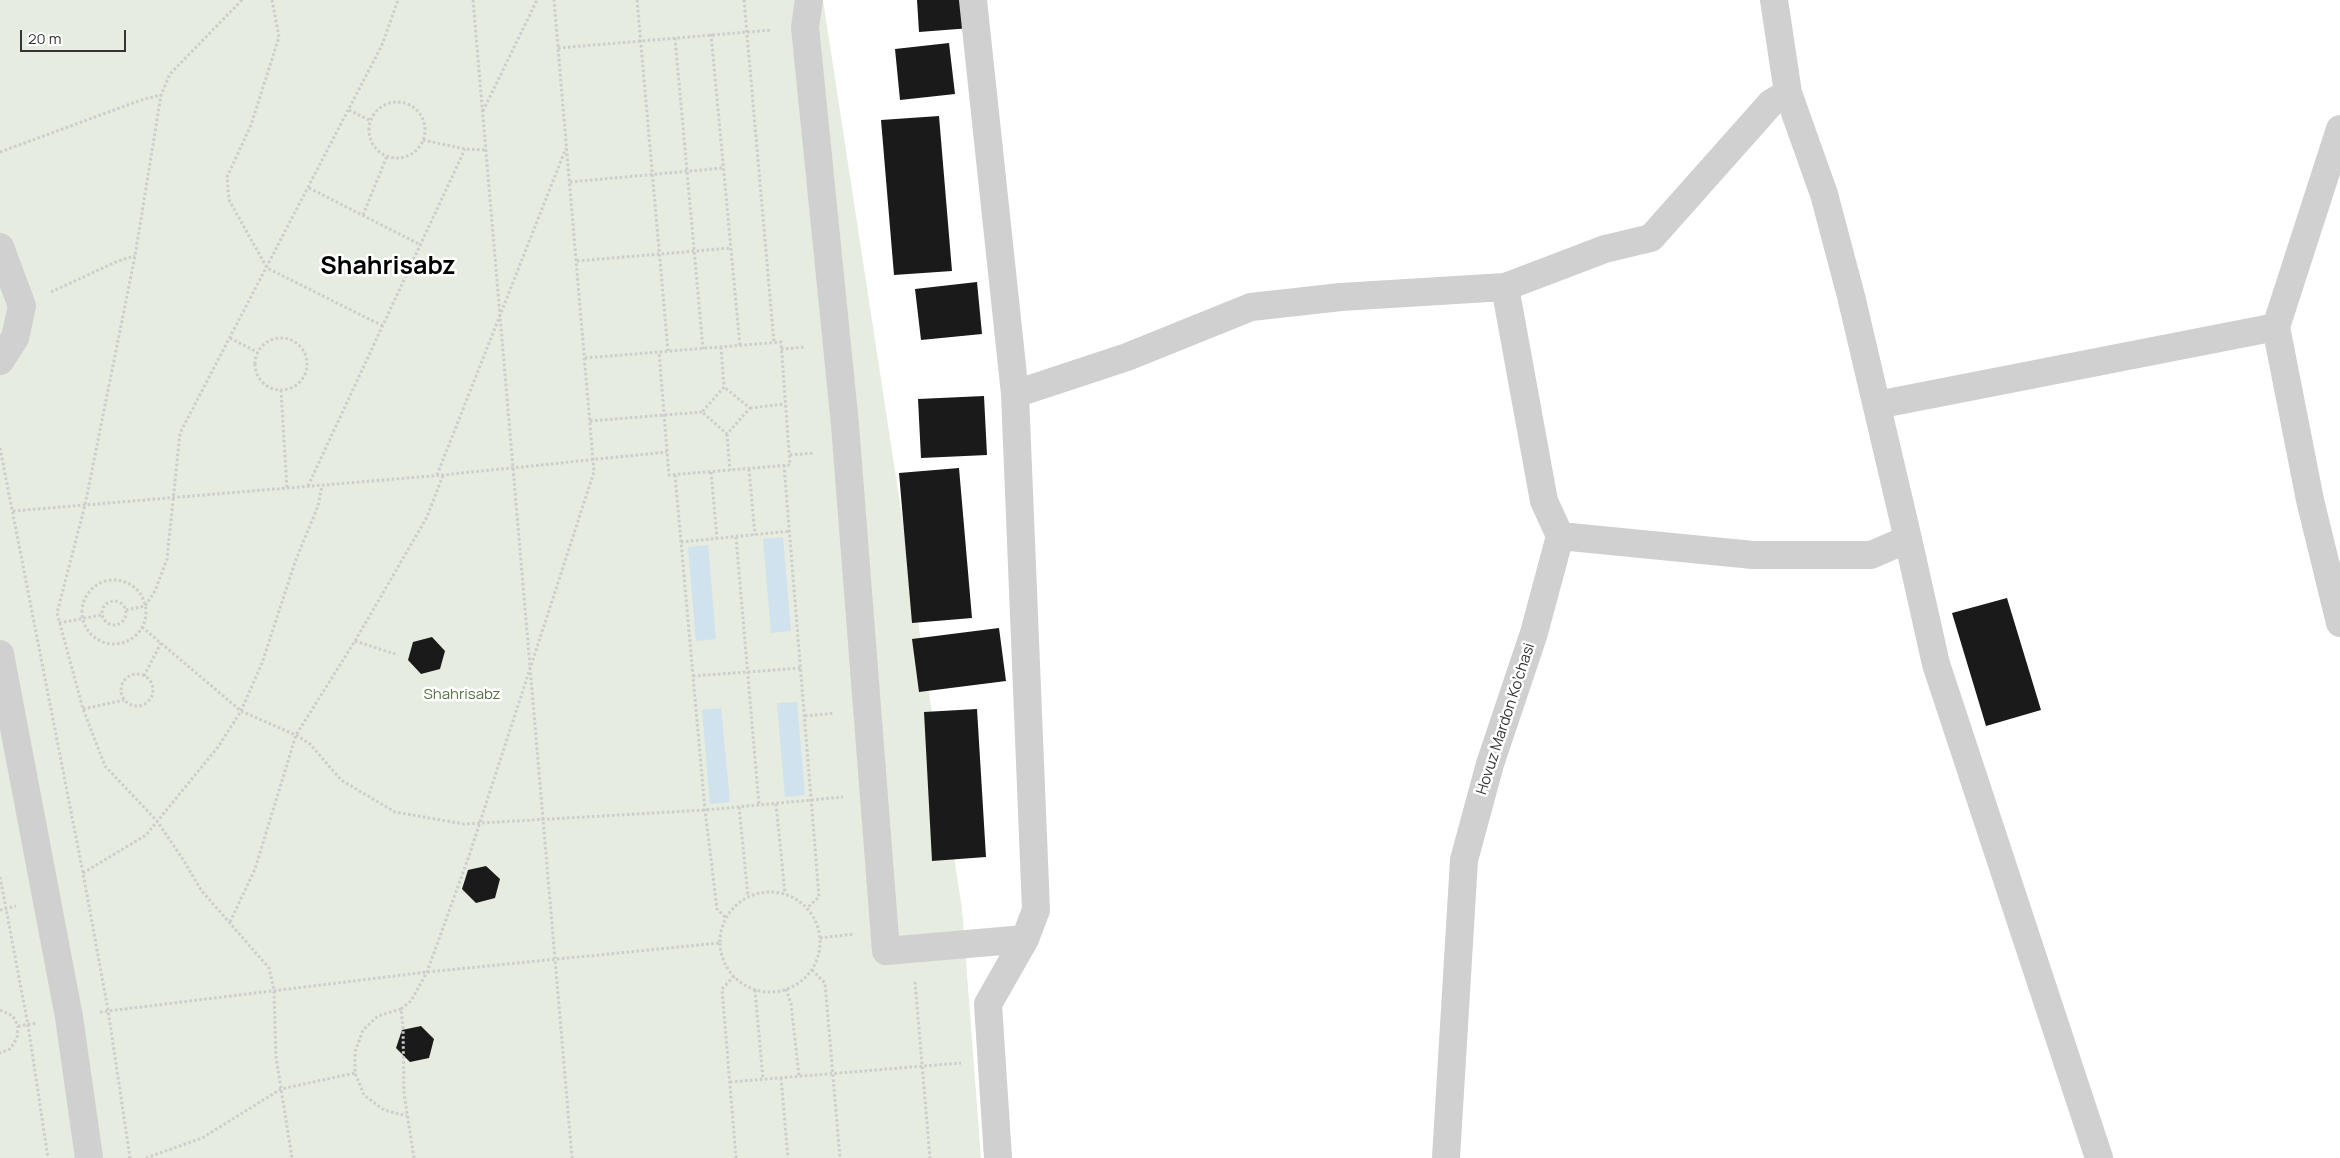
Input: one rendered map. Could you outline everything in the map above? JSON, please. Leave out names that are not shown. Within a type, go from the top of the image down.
[{"type":"street","points":[[809,0],[805,27],[845,425],[886,951],[1025,939]]},
{"type":"street","points":[[973,0],[1015,394],[1036,910],[1025,939],[988,1004],[998,1158]]},
{"type":"street","points":[[1774,0],[1788,93],[1824,194],[1877,405],[1936,664],[2099,1158]]},
{"type":"street","points":[[1015,394],[1128,357],[1251,307],[1341,297],[1505,287],[1605,249],[1651,238],[1771,103],[1788,93]]},
{"type":"street","points":[[2340,129],[2276,327],[2310,500],[2340,623]]},
{"type":"street","points":[[0,247],[22,306],[15,338],[0,361]]},
{"type":"street","points":[[1505,287],[1544,501],[1560,536],[1763,555],[1871,556],[1908,539]]},
{"type":"street","points":[[1877,405],[2276,327]]},
{"type":"street","name":"Hovuz Mardon Ko’chasi","points":[[1446,1158],[1464,860],[1490,764],[1534,633],[1560,536]]},
{"type":"street","points":[[0,654],[69,1017],[89,1158]]},
{"type":"path","points":[[242,0],[170,74],[161,95],[135,256],[85,505],[58,613],[59,623],[83,708],[105,766],[157,821],[201,890],[269,968],[274,990],[276,1057],[292,1158]]},
{"type":"path","points":[[272,0],[280,37],[251,125],[227,177],[229,200],[267,268],[383,326]]},
{"type":"path","points":[[126,610],[145,606],[155,591],[167,558],[180,433],[382,45],[398,0]]},
{"type":"path","points":[[473,0],[572,1158]]},
{"type":"path","points":[[483,111],[537,0]]},
{"type":"path","points":[[407,1116],[384,1110],[364,1095],[355,1073],[354,1052],[363,1030],[378,1016],[401,1009],[412,1001],[428,972],[594,472],[554,0]]},
{"type":"path","points":[[637,0],[668,351]]},
{"type":"path","points":[[744,0],[774,343]]},
{"type":"path","points":[[558,48],[805,27]]},
{"type":"path","points":[[711,34],[740,346]]},
{"type":"path","points":[[675,38],[702,349]]},
{"type":"path","points":[[0,152],[144,99],[161,95]]},
{"type":"path","points":[[393,102],[408,104],[419,112],[425,126],[423,140],[414,152],[402,158],[387,156],[378,151],[372,142],[369,131],[371,121],[379,108],[393,102]]},
{"type":"path","points":[[349,110],[371,121]]},
{"type":"path","points":[[423,140],[465,149],[486,150]]},
{"type":"path","points":[[437,476],[567,147]]},
{"type":"path","points":[[308,487],[465,149]]},
{"type":"path","points":[[363,215],[387,156]]},
{"type":"path","points":[[570,182],[724,168]]},
{"type":"path","points":[[309,188],[421,245]]},
{"type":"path","points":[[577,261],[731,248]]},
{"type":"path","points":[[22,306],[118,261],[135,256]]},
{"type":"path","points":[[279,337],[293,340],[303,350],[307,363],[304,376],[294,387],[281,390],[268,387],[258,378],[254,366],[257,352],[266,342],[279,337]]},
{"type":"path","points":[[230,338],[257,352]]},
{"type":"path","points":[[585,358],[780,342],[790,465],[669,475],[659,352]]},
{"type":"path","points":[[590,421],[702,412],[724,386],[721,347]]},
{"type":"path","points":[[724,386],[750,408]]},
{"type":"path","points":[[281,390],[287,489]]},
{"type":"path","points":[[727,434],[750,408],[786,404]]},
{"type":"path","points":[[702,412],[727,434],[730,470]]},
{"type":"path","points":[[0,448],[83,873],[108,1010],[130,1158]]},
{"type":"path","points":[[13,511],[437,476],[667,452]]},
{"type":"path","points":[[784,465],[819,897],[807,908]]},
{"type":"path","points":[[748,469],[755,535]]},
{"type":"path","points":[[711,472],[717,538]]},
{"type":"path","points":[[230,922],[255,869],[296,735],[355,641],[427,517],[443,475]]},
{"type":"path","points":[[675,475],[705,810],[717,909],[726,918]]},
{"type":"path","points":[[83,873],[146,835],[218,747],[240,711],[262,663],[295,562],[318,506],[322,486]]},
{"type":"path","points":[[681,542],[790,531]]},
{"type":"path","points":[[736,537],[759,805]]},
{"type":"path","points":[[114,580],[128,584],[139,593],[145,606],[146,616],[142,627],[134,637],[123,643],[109,644],[97,640],[87,631],[82,619],[82,605],[89,592],[100,583],[114,580]]},
{"type":"path","points":[[115,600],[122,603],[126,610],[126,618],[120,624],[112,625],[105,622],[101,615],[102,608],[108,602],[115,600]]},
{"type":"path","points":[[59,623],[101,615]]},
{"type":"path","points":[[142,627],[240,711],[296,735],[310,744],[341,780],[395,812],[464,824],[705,810],[874,794]]},
{"type":"path","points":[[355,641],[398,655]]},
{"type":"path","points":[[144,676],[161,643]]},
{"type":"path","points":[[693,676],[801,668]]},
{"type":"path","points":[[138,674],[144,676],[153,686],[152,696],[145,704],[135,706],[124,700],[120,694],[121,684],[128,676],[138,674]]},
{"type":"path","points":[[83,708],[124,700]]},
{"type":"path","points":[[776,804],[785,894]]},
{"type":"path","points":[[739,807],[748,896]]},
{"type":"path","points":[[0,877],[28,1024],[48,1158]]},
{"type":"path","points":[[760,892],[785,894],[797,899],[807,908],[818,927],[820,938],[819,955],[812,970],[800,982],[786,989],[770,992],[755,990],[740,983],[722,958],[719,943],[726,918],[732,909],[748,896],[760,892]]},
{"type":"path","points":[[18,1026],[108,1010],[274,990],[555,958],[719,943]]},
{"type":"path","points":[[912,948],[930,1158]]},
{"type":"path","points":[[812,970],[825,983],[840,1158]]},
{"type":"path","points":[[734,976],[722,989],[736,1158]]},
{"type":"path","points":[[786,989],[791,1004],[799,1076]]},
{"type":"path","points":[[755,990],[763,1079]]},
{"type":"path","points":[[401,1009],[404,1093],[414,1158]]},
{"type":"path","points":[[0,1010],[13,1016],[18,1026],[17,1038],[10,1049],[0,1053]]},
{"type":"path","points":[[730,1082],[965,1063]]},
{"type":"path","points":[[146,1158],[202,1138],[281,1089],[355,1073]]},
{"type":"path","points":[[781,1078],[788,1158]]},
{"type":"green space","name":"Shahrisabz","points":[[0,0],[823,0],[962,909],[981,1158],[0,1158]]},
{"type":"water","points":[[783,537],[791,631],[771,633],[763,539]]},
{"type":"water","points":[[708,545],[716,639],[696,641],[688,547]]},
{"type":"water","points":[[797,702],[805,795],[785,797],[777,703]]},
{"type":"water","points":[[721,708],[730,802],[710,804],[702,710]]},
{"type":"building","points":[[917,0],[968,0],[971,28],[919,32]]},
{"type":"building","points":[[949,43],[955,94],[900,100],[895,49]]},
{"type":"building","points":[[939,116],[952,271],[894,275],[881,120]]},
{"type":"building","points":[[977,282],[982,334],[921,340],[915,289]]},
{"type":"building","points":[[984,396],[987,455],[921,458],[918,399]]},
{"type":"building","points":[[959,468],[972,618],[912,623],[899,473]]},
{"type":"building","points":[[2007,598],[2041,710],[1986,726],[1952,613]]},
{"type":"building","points":[[999,628],[1006,681],[919,692],[912,639]]},
{"type":"building","points":[[432,637],[445,651],[440,669],[421,674],[408,660],[413,642]]},
{"type":"building","points":[[977,709],[986,857],[932,861],[924,712]]},
{"type":"building","points":[[486,866],[500,879],[495,898],[476,903],[462,889],[468,870]]},
{"type":"building","points":[[421,1026],[434,1039],[429,1058],[410,1062],[396,1048],[402,1030]]},
{"type":"district","name":"Shahrisabz","points":[[388,267]]}]
